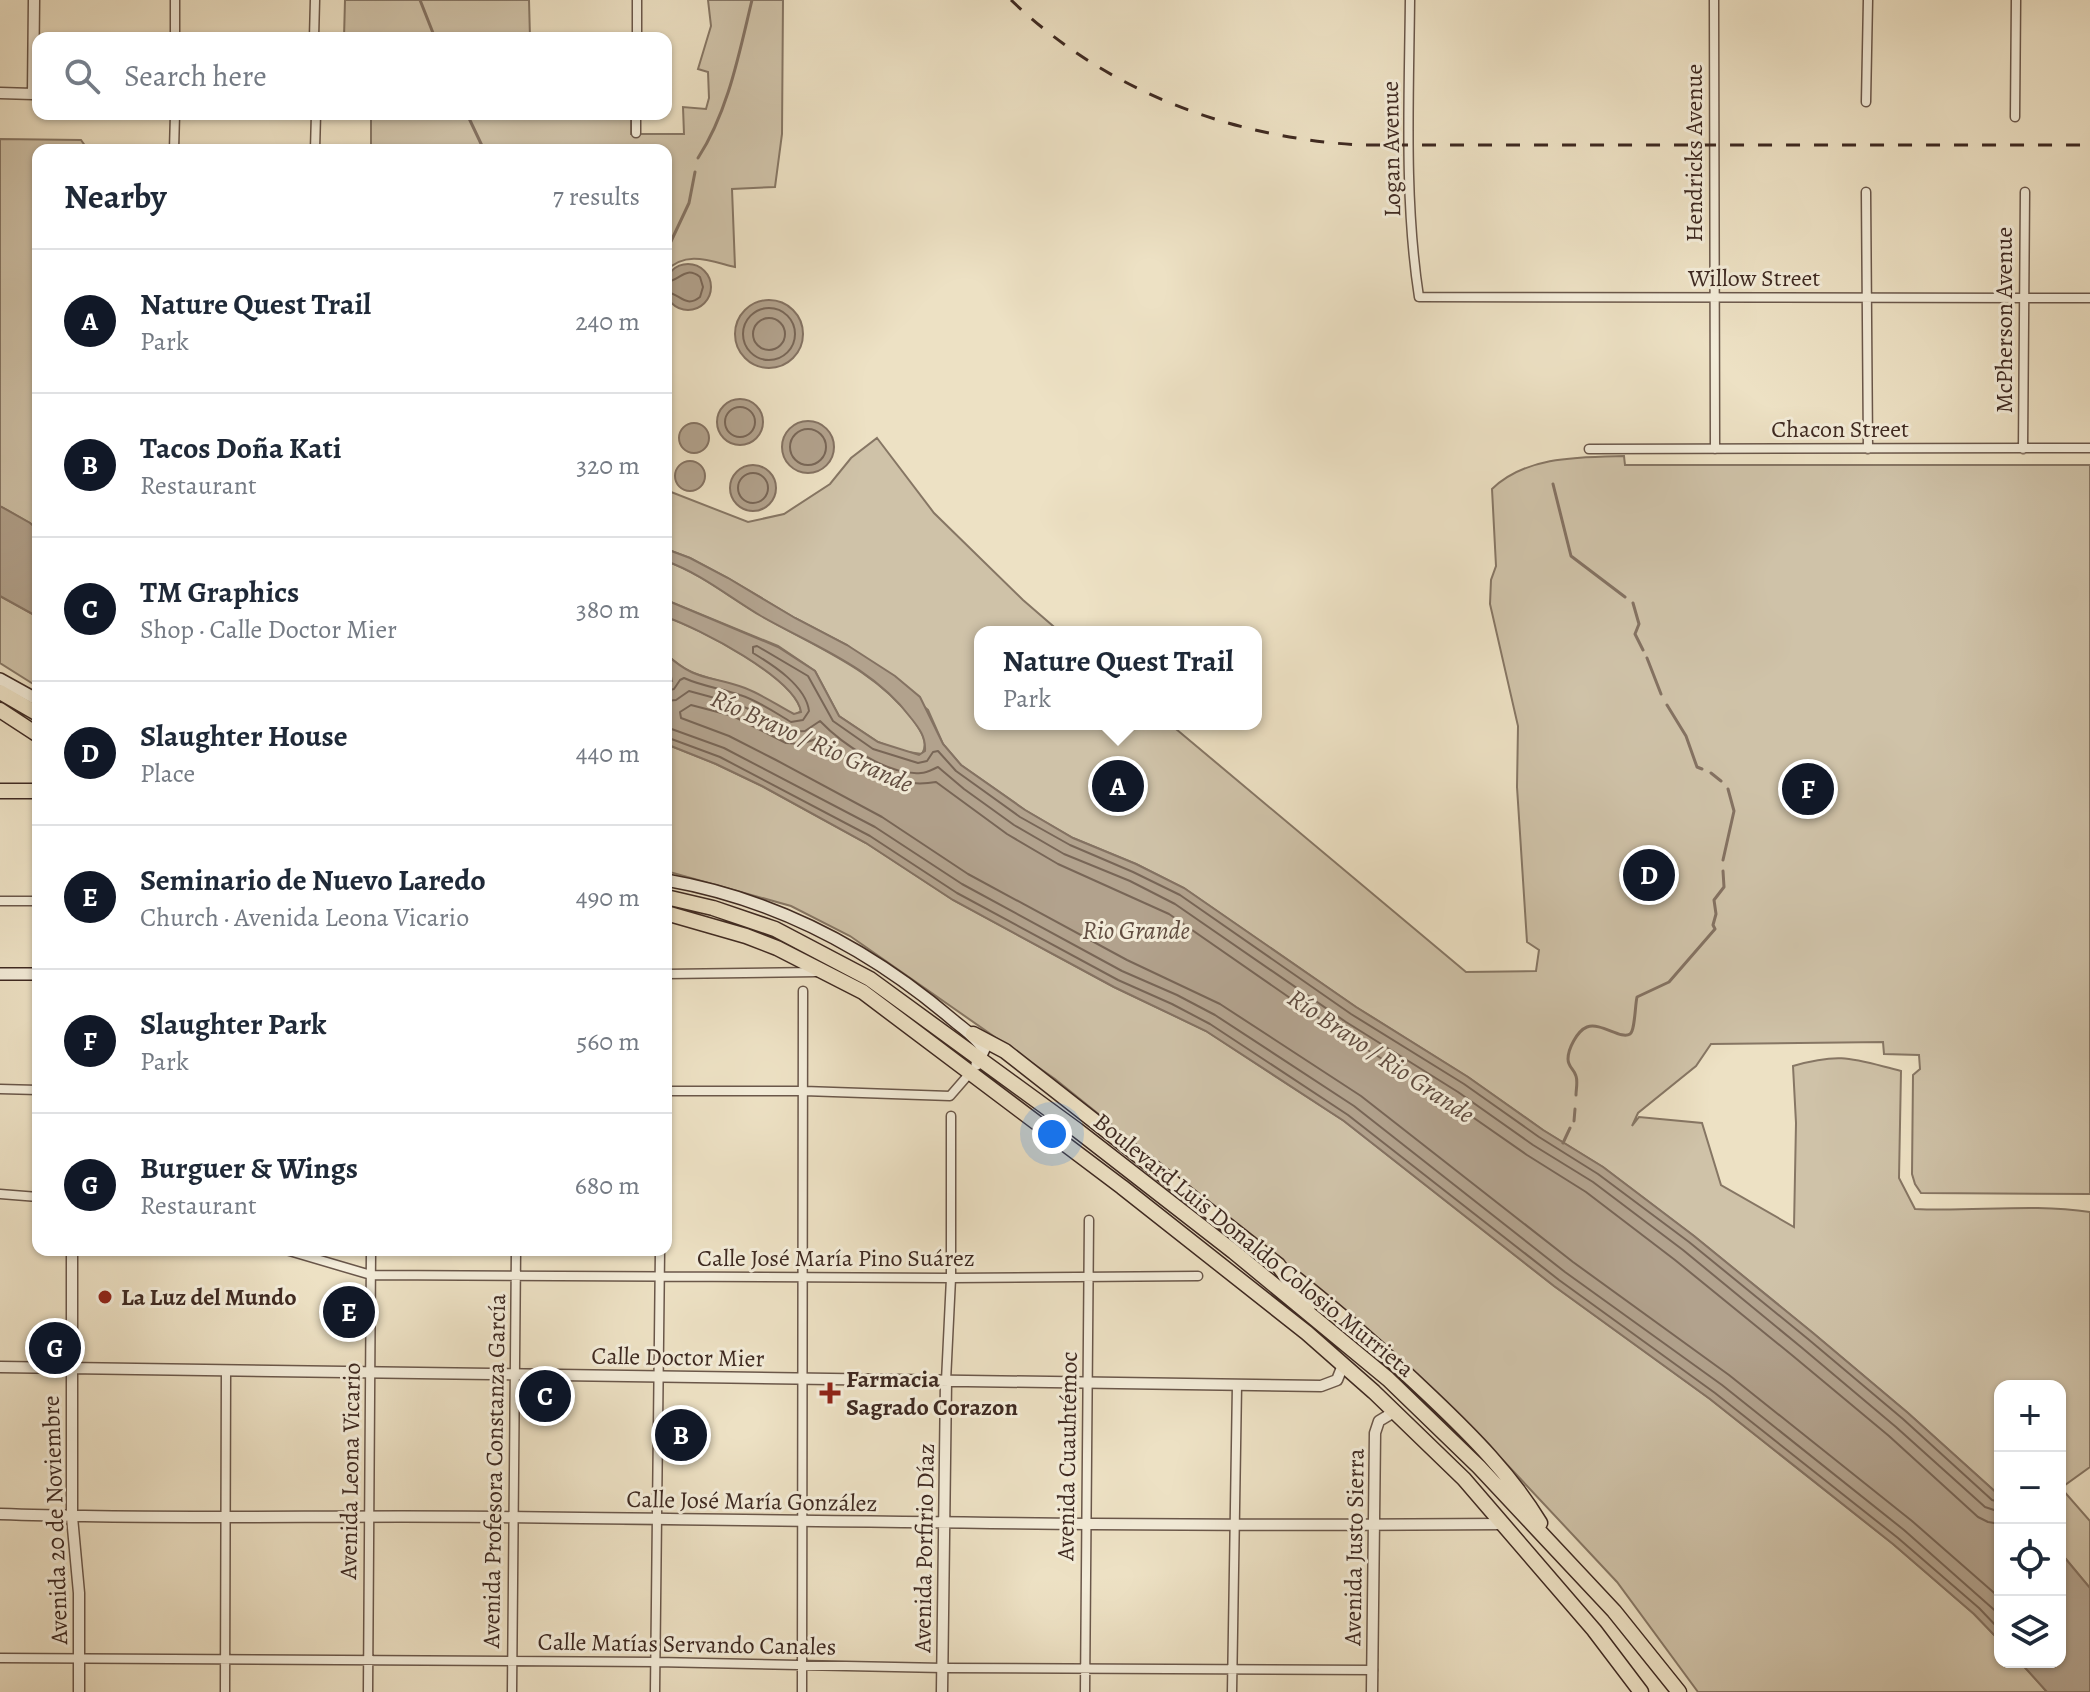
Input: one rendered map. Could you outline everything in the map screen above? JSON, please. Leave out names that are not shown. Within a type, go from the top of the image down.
[{"type":"highway","points":[[0,692],[32,711]]},
{"type":"highway","points":[[0,702],[32,717]]},
{"type":"highway","points":[[0,710],[32,731]]},
{"type":"highway","points":[[0,791],[32,791]]},
{"type":"highway","name":"Boulevard Luis Donaldo Colosio Murrieta","points":[[672,899],[743,917],[775,929],[818,949],[893,993],[1077,1130],[1321,1321],[1388,1379],[1479,1467],[1614,1611],[1679,1692]]},
{"type":"highway","name":"Boulevard Luis Donaldo Colosio Murrieta","points":[[672,915],[746,936],[863,992],[1122,1187],[1343,1365],[1464,1479],[1594,1630],[1641,1692]]},
{"type":"highway","points":[[973,1034],[1005,1051],[1374,1344],[1480,1444],[1525,1498],[1555,1548]]},
{"type":"highway","points":[[1278,1265],[1321,1321]]},
{"type":"main road","points":[[0,679],[32,697]]},
{"type":"main road","points":[[672,882],[748,901],[846,943],[919,991],[973,1034],[984,1049],[982,1059],[970,1073]]},
{"type":"main road","points":[[0,974],[32,974]]},
{"type":"street","points":[[34,0],[35,32]]},
{"type":"street","points":[[175,0],[175,32]]},
{"type":"street","points":[[314,32],[315,0]]},
{"type":"street","points":[[637,0],[637,32]]},
{"type":"street","name":"Logan Avenue","points":[[1410,0],[1410,153],[1413,244],[1419,297]]},
{"type":"street","name":"Hendricks Avenue","points":[[1714,0],[1715,449]]},
{"type":"street","points":[[1866,102],[1868,0]]},
{"type":"street","points":[[2015,117],[2016,0]]},
{"type":"street","points":[[0,93],[32,94]]},
{"type":"street","points":[[174,144],[175,120]]},
{"type":"street","points":[[315,144],[316,120]]},
{"type":"street","points":[[636,120],[636,133]]},
{"type":"street","points":[[1866,192],[1868,449]]},
{"type":"street","name":"McPherson Avenue","points":[[2023,449],[2025,192]]},
{"type":"street","name":"Willow Street","points":[[1419,297],[2090,298]]},
{"type":"street","name":"Chacon Street","points":[[1589,449],[2090,448]]},
{"type":"street","points":[[0,901],[32,901]]},
{"type":"street","points":[[672,974],[825,972]]},
{"type":"street","points":[[802,1692],[803,991]]},
{"type":"street","points":[[672,1091],[950,1096],[970,1073]]},
{"type":"street","points":[[0,1089],[32,1090]]},
{"type":"street","name":"Avenida Porfirio Díaz","points":[[942,1692],[946,1381],[951,1278],[951,1116]]},
{"type":"street","points":[[0,1194],[32,1197]]},
{"type":"street","name":"Avenida Cuauhtémoc","points":[[1085,1692],[1089,1220]]},
{"type":"street","name":"Avenida 20 de Noviembre","points":[[72,1256],[72,1517],[79,1593],[79,1692]]},
{"type":"street","name":"Calle José María Pino Suárez","points":[[306,1256],[371,1275],[1198,1276]]},
{"type":"street","name":"Avenida Leona Vicario","points":[[368,1692],[371,1256]]},
{"type":"street","name":"Avenida Profesora Constanza García","points":[[512,1692],[516,1256]]},
{"type":"street","points":[[655,1692],[660,1256]]},
{"type":"street","name":"Calle Doctor Mier","points":[[0,1367],[1237,1385],[1331,1384],[1339,1376],[1343,1365]]},
{"type":"street","points":[[225,1692],[226,1371]]},
{"type":"street","points":[[1232,1692],[1237,1385]]},
{"type":"street","name":"Avenida Justo Sierra","points":[[1372,1692],[1375,1433],[1379,1421],[1394,1412]]},
{"type":"street","name":"Calle José María González","points":[[0,1514],[1086,1525],[1503,1524]]},
{"type":"street","name":"Calle Matías Servando Canales","points":[[0,1658],[1373,1670]]},
{"type":"shaded area","points":[[345,0],[529,0],[530,32],[344,32]]},
{"type":"shaded area","points":[[708,0],[783,0],[782,134],[775,187],[732,189],[735,267],[699,259],[682,261],[672,266],[672,144],[371,144],[371,120],[631,120],[631,134],[684,134],[683,107],[706,109],[709,98],[708,72],[698,69],[711,26]]},
{"type":"shaded area","points":[[0,139],[81,140],[84,144],[32,144],[32,525],[0,506]]},
{"type":"shaded area","points":[[877,438],[934,513],[1053,626],[974,626],[974,730],[1177,730],[1466,972],[1536,971],[1539,950],[1527,942],[1517,787],[1518,726],[1490,604],[1491,580],[1496,566],[1492,489],[1506,478],[1537,464],[1589,457],[1624,456],[1625,465],[2090,465],[2090,1194],[1921,1193],[1912,1174],[1913,1075],[1920,1069],[1919,1055],[1884,1054],[1883,1042],[1711,1044],[1696,1066],[1638,1113],[1632,1126],[1639,1117],[1702,1123],[1721,1185],[1794,1227],[1796,1123],[1793,1066],[1836,1058],[1859,1060],[1901,1071],[1899,1178],[1915,1209],[2046,1208],[2090,1212],[2090,1467],[2066,1484],[2066,1380],[1994,1380],[1994,1491],[1813,1333],[1603,1167],[1356,1007],[1184,888],[1073,838],[1025,810],[961,765],[943,744],[928,710],[847,645],[728,578],[672,551],[672,492],[748,522],[784,514],[830,484],[851,458]]},
{"type":"shaded area","points":[[672,563],[704,579],[882,687],[914,721],[924,741],[922,754],[901,751],[878,742],[839,716],[815,671],[778,646],[672,602]]},
{"type":"shaded area","points":[[0,596],[32,614],[32,683],[0,663]]},
{"type":"shaded area","points":[[672,620],[721,643],[764,669],[795,698],[801,711],[794,715],[732,684],[680,666],[672,659]]},
{"type":"shaded area","points":[[672,746],[762,786],[866,843],[953,900],[1114,987],[1206,1031],[1344,1121],[1554,1286],[1710,1399],[1893,1544],[1994,1635],[1994,1668],[2025,1668],[2047,1692],[1698,1692],[1617,1582],[1499,1456],[1382,1342],[1055,1079],[850,936],[791,906],[672,873]]},
{"type":"shaded area","points":[[2066,1494],[2090,1521],[2090,1588],[2066,1559]]},
{"type":"water","points":[[679,266],[697,266],[709,278],[709,296],[697,308],[688,310],[672,303],[672,271]]},
{"type":"water","points":[[769,300],[793,310],[803,334],[793,358],[769,368],[745,358],[735,334],[745,310]]},
{"type":"water","points":[[740,399],[756,406],[763,422],[756,438],[740,445],[724,438],[717,422],[724,406]]},
{"type":"water","points":[[808,421],[826,429],[834,447],[826,465],[808,473],[790,465],[782,447],[790,429]]},
{"type":"water","points":[[694,423],[700,424],[708,432],[708,444],[700,452],[694,453],[688,452],[680,444],[679,438],[680,432],[688,424]]},
{"type":"water","points":[[690,461],[696,462],[704,470],[704,482],[696,490],[690,491],[684,490],[676,482],[675,476],[676,470],[684,462]]},
{"type":"water","points":[[753,465],[769,472],[776,488],[769,504],[753,511],[737,504],[730,488],[737,472]]},
{"type":"water","points":[[0,506],[32,525],[32,614],[0,596]]},
{"type":"water","points":[[672,551],[728,578],[847,645],[895,676],[920,697],[943,744],[961,765],[1025,810],[1073,838],[1184,888],[1356,1007],[1603,1167],[1813,1333],[1994,1491],[1994,1635],[1893,1544],[1710,1399],[1554,1286],[1344,1121],[1206,1031],[1114,987],[953,900],[866,843],[762,786],[672,746],[672,659],[695,674],[745,688],[794,714],[801,712],[795,699],[765,670],[721,643],[672,620],[672,603],[778,647],[815,671],[839,716],[878,742],[919,755],[925,751],[917,725],[879,685],[842,659],[761,616],[715,586],[672,564]]},
{"type":"water","points":[[2066,1559],[2090,1588],[2090,1692],[2047,1692],[2025,1668],[2066,1668]]},
{"type":"waterway","points":[[420,0],[433,32]]},
{"type":"waterway","points":[[698,158],[725,102],[752,0]]},
{"type":"waterway","points":[[470,120],[481,144]]},
{"type":"waterway","points":[[672,239],[689,203],[695,172]]},
{"type":"waterway","points":[[1553,484],[1571,556],[1625,597]]},
{"type":"waterway","points":[[1633,603],[1639,624],[1635,634],[1643,650]]},
{"type":"waterway","points":[[1647,658],[1661,694]]},
{"type":"waterway","points":[[1667,705],[1686,736],[1697,767],[1702,769]]},
{"type":"waterway","points":[[1711,773],[1721,781]]},
{"type":"waterway","points":[[1723,860],[1734,811],[1728,789]]},
{"type":"waterway","points":[[1576,1095],[1577,1078],[1568,1059],[1577,1036],[1583,1029],[1592,1026],[1621,1035],[1632,1032],[1637,997],[1669,982],[1715,929],[1714,900],[1724,887],[1723,871]]},
{"type":"waterway","points":[[1574,1121],[1575,1109]]},
{"type":"waterway","points":[[1563,1143],[1570,1128]]},
{"type":"railway","points":[[1011,0],[1087,60],[1129,84],[1217,120],[1311,140],[1359,145],[2090,145]]},
{"type":"place","name":"Nature Quest Trail","points":[[1118,786]]},
{"type":"place","name":"Slaughter Park","points":[[1808,789]]},
{"type":"place","name":"Slaughter House","points":[[1649,875]]},
{"type":"place","name":"La Luz del Mundo","points":[[105,1297]]},
{"type":"place","name":"Seminario de Nuevo Laredo","points":[[349,1312]]},
{"type":"place","name":"Burguer & Wings","points":[[55,1348]]},
{"type":"place","name":"Farmacia Sagrado Corazon","points":[[830,1393]]},
{"type":"place","name":"TM Graphics","points":[[545,1396]]},
{"type":"place","name":"Tacos Doña Kati","points":[[681,1435]]},
{"type":"water label","name":"Río Bravo / Rio Grande","points":[[812,741]]},
{"type":"water label","name":"Rio Grande","points":[[1136,930]]},
{"type":"water label","name":"Río Bravo / Rio Grande","points":[[1381,1056]]}]
